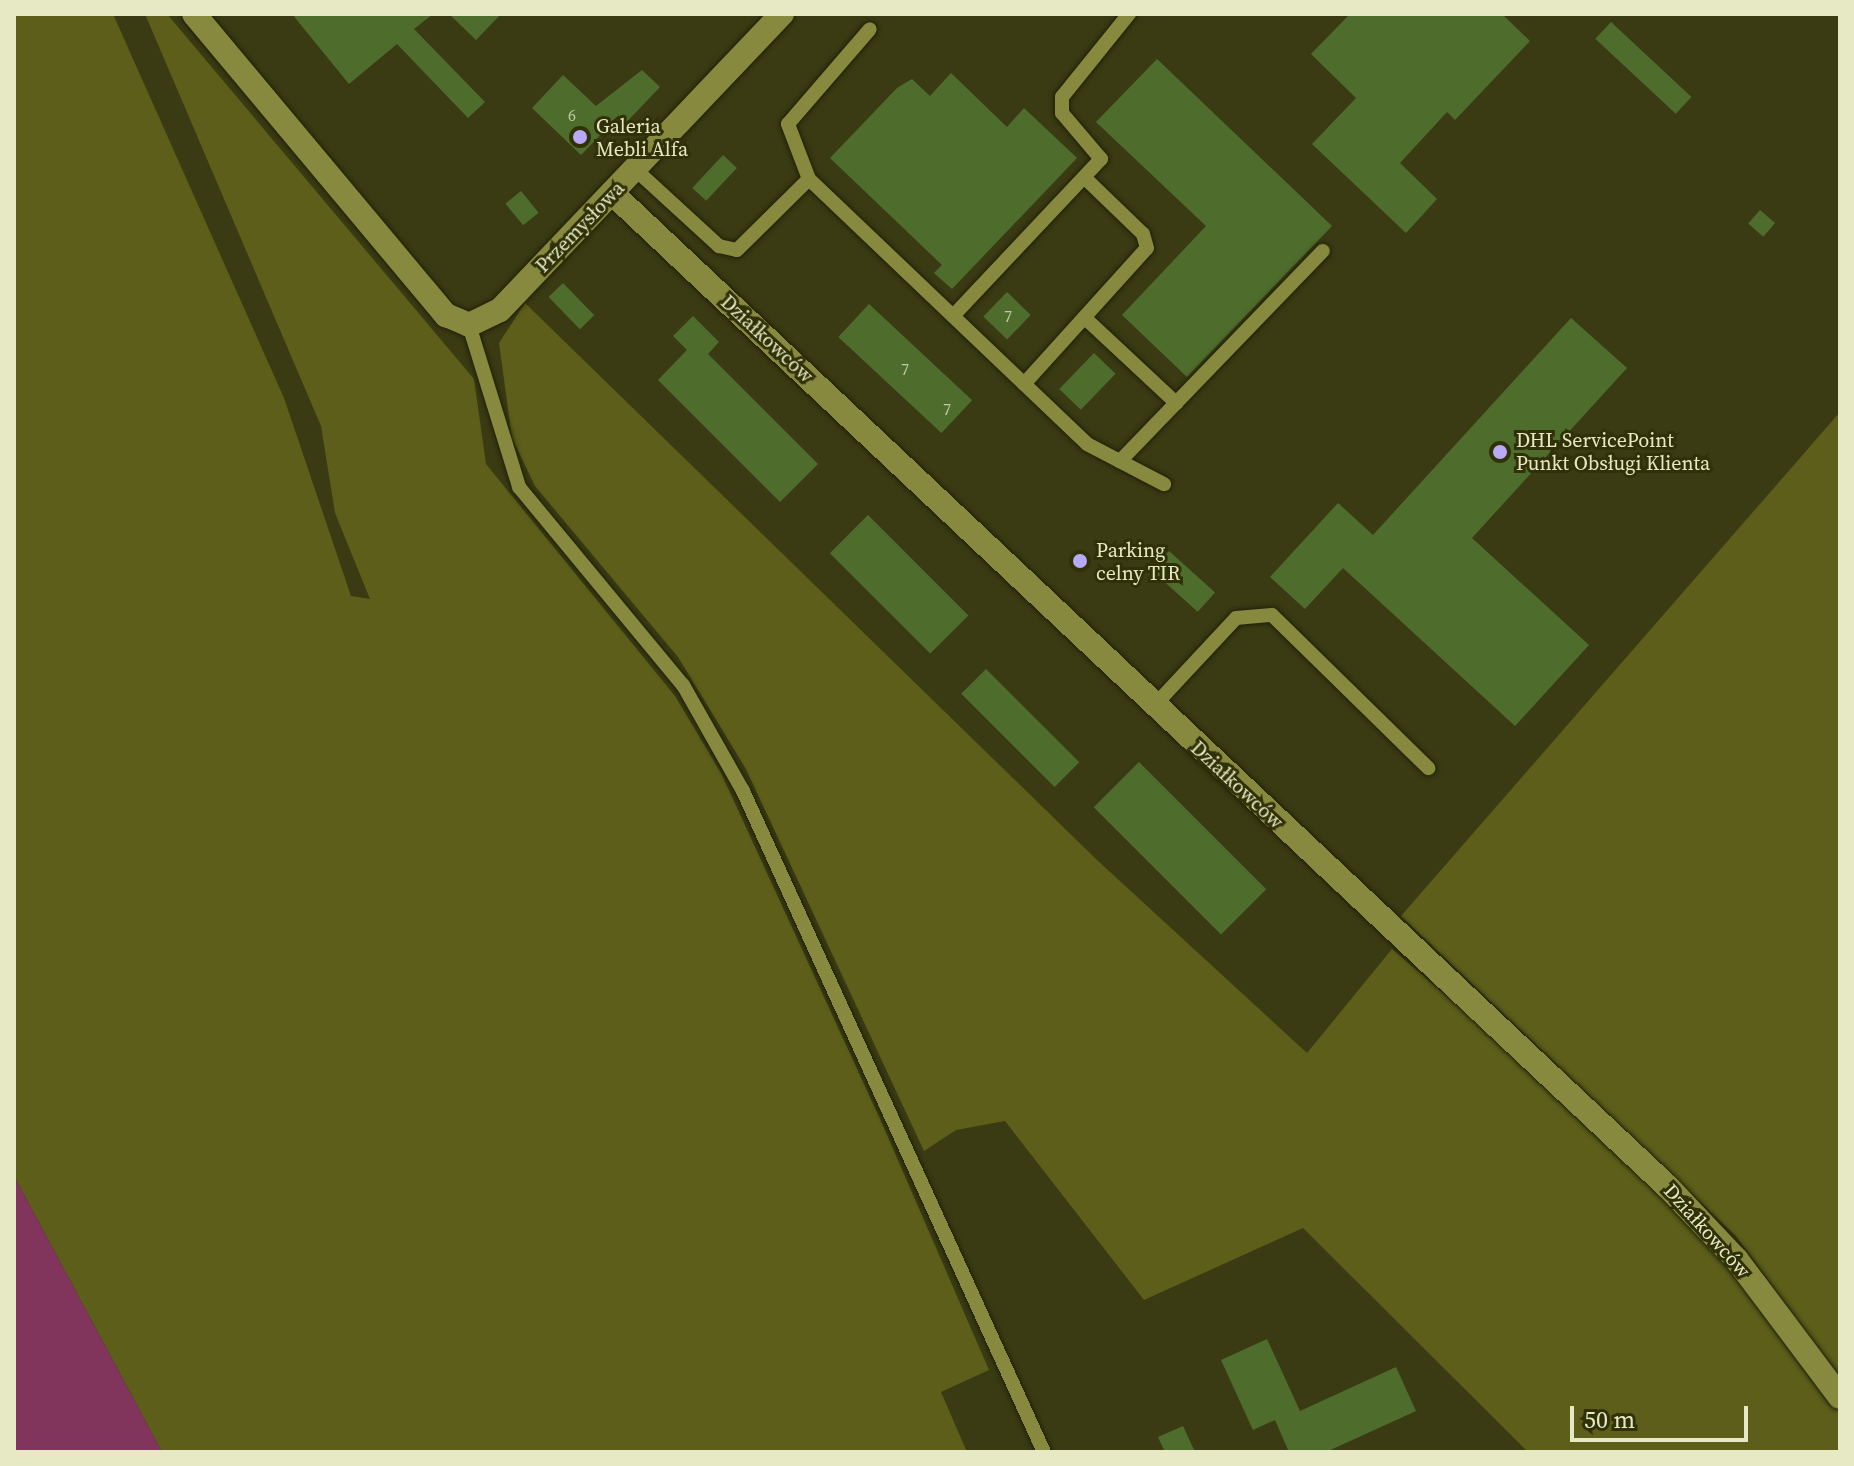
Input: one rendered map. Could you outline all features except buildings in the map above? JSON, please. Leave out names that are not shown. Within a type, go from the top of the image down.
[{"type":"street","points":[[194,14],[446,315],[469,325]]},
{"type":"street","name":"Przemysłowa","points":[[469,325],[500,310],[782,14]]},
{"type":"street","name":"Działkowców","points":[[612,193],[1705,1224],[1840,1397]]},
{"type":"lane","points":[[953,316],[1085,178],[1101,153],[1062,113],[1062,97],[1129,14]]},
{"type":"lane","points":[[870,29],[788,124],[809,179],[1087,444],[1164,484]]},
{"type":"lane","points":[[636,170],[719,246],[737,250],[809,179]]},
{"type":"lane","points":[[1024,384],[1147,248],[1143,234],[1085,178]]},
{"type":"lane","points":[[1120,461],[1323,251]]},
{"type":"lane","points":[[1085,318],[1176,403]]},
{"type":"lane","points":[[469,325],[519,487],[683,685],[743,791],[1044,1452]]},
{"type":"lane","points":[[1154,706],[1236,618],[1272,615],[1428,768]]},
{"type":"shaded area","points":[[14,14],[113,14],[284,398],[351,596],[370,599],[335,513],[321,426],[145,14],[167,14],[474,379],[486,464],[675,696],[721,773],[881,1121],[989,1370],[941,1392],[967,1452],[162,1452],[14,1176]]},
{"type":"shaded area","points":[[525,303],[1097,860],[1307,1053],[1392,949],[1661,1180],[1840,1411],[1840,1452],[1528,1452],[1303,1228],[1144,1300],[1005,1121],[956,1130],[924,1151],[746,769],[678,657],[535,486],[512,438],[499,343]]},
{"type":"shaded area","points":[[1840,412],[1840,1379],[1736,1236],[1401,916]]},
{"type":"shaded area","points":[[14,1176],[162,1452],[14,1452]]},
{"type":"place","name":"Galeria Mebli Alfa","points":[[580,137]]},
{"type":"place","name":"DHL ServicePoint Punkt Obsługi Klienta","points":[[1500,452]]},
{"type":"place","name":"Parking celny TIR","points":[[1080,561]]}]
